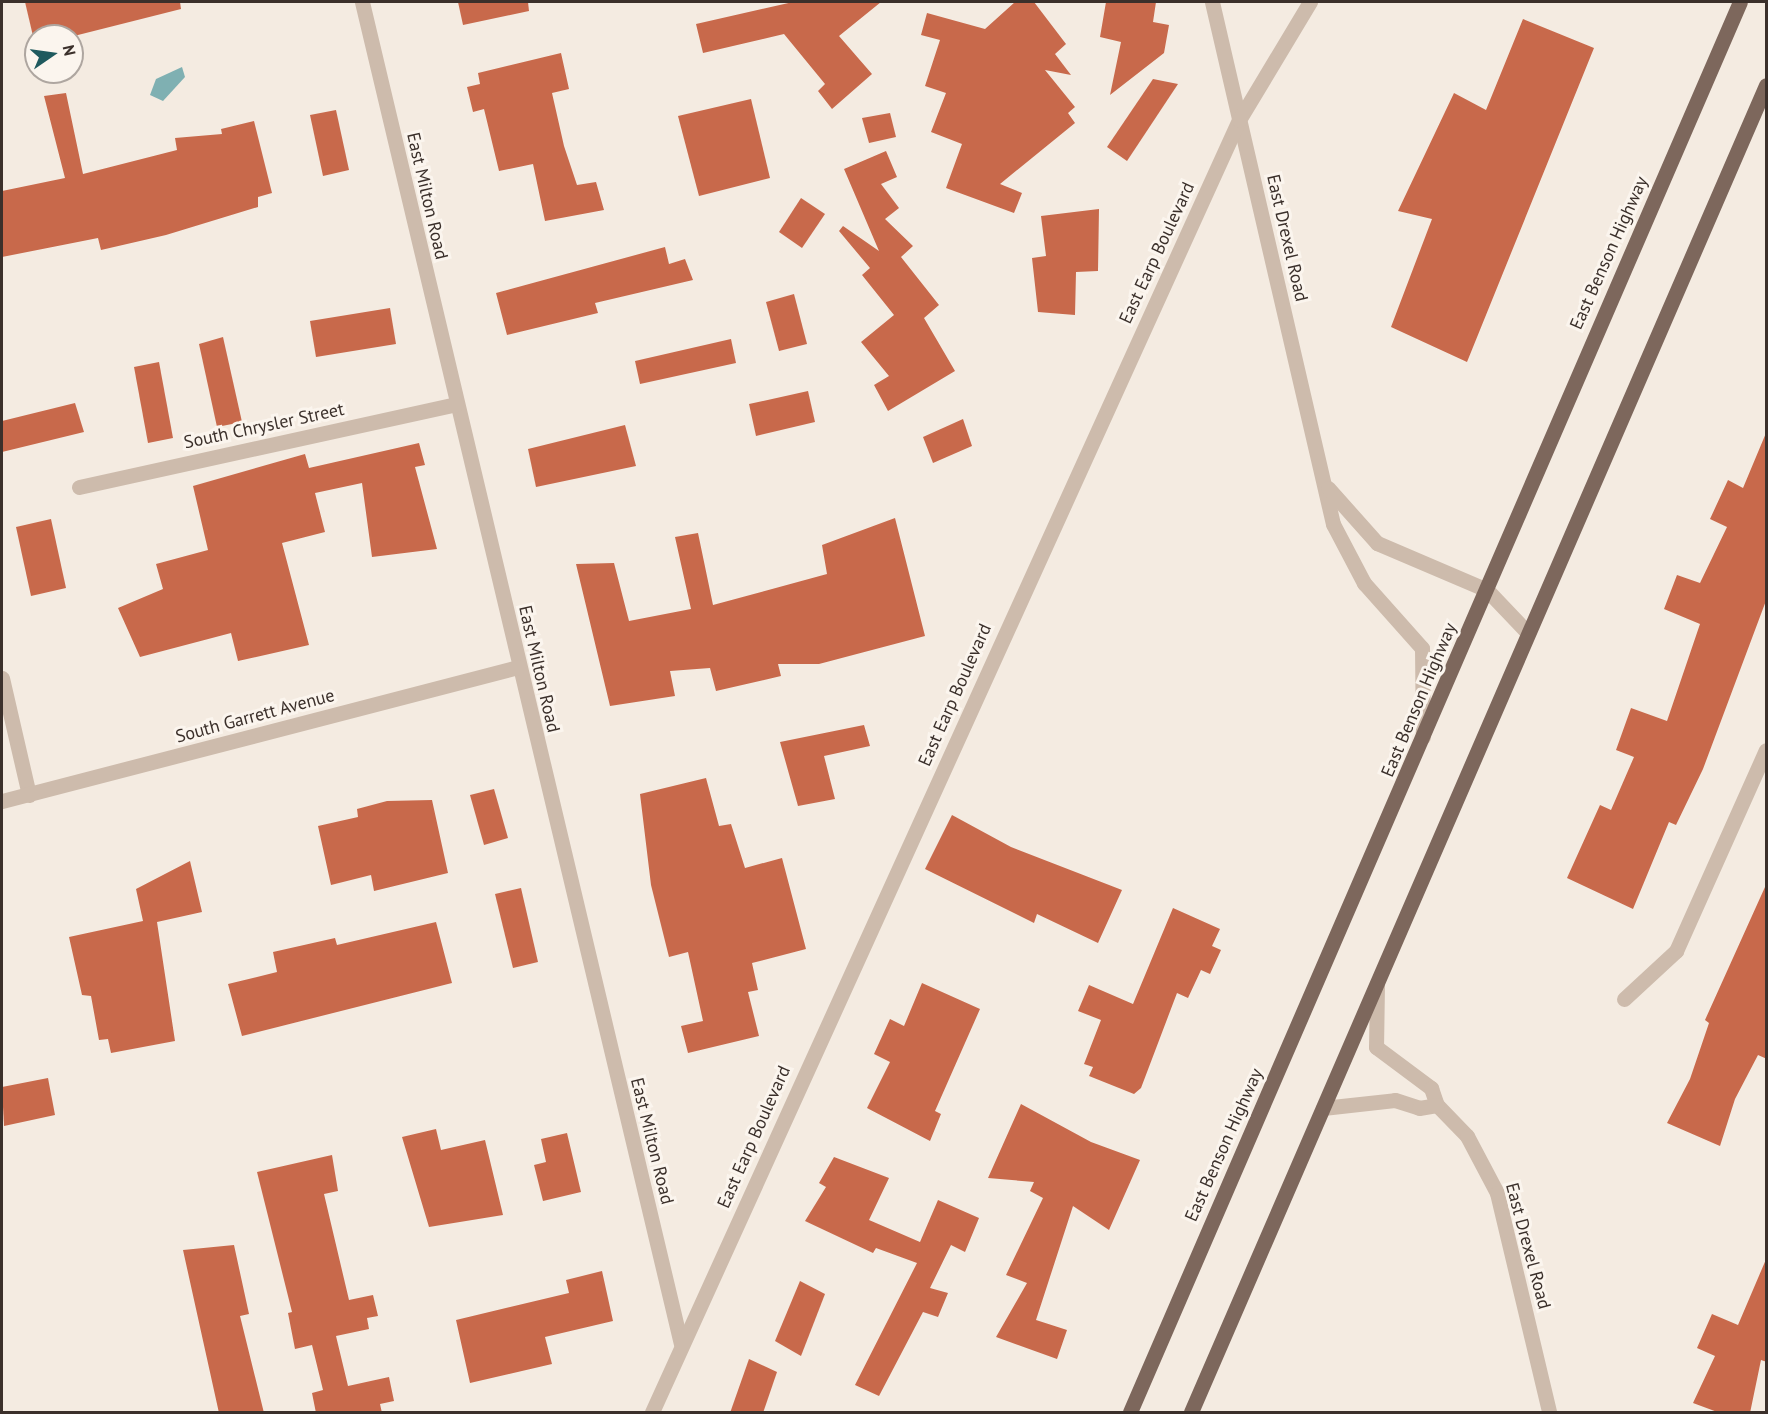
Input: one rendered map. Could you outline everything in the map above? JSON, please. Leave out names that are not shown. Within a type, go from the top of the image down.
[{"type":"main road","name":"East Benson Highway","points":[[1130,1413],[1423,740],[1740,2]]},
{"type":"main road","points":[[1191,1413],[1527,632],[1648,368],[1767,85]]},
{"type":"street","name":"East Milton Road","points":[[362,2],[518,667],[681,1344]]},
{"type":"street","name":"East Drexel Road","points":[[1212,2],[1324,484],[1349,559],[1422,648],[1423,740]]},
{"type":"street","name":"East Earp Boulevard","points":[[652,1413],[681,1344],[1239,120],[1310,2]]},
{"type":"street","name":"South Chrysler Street","points":[[79,487],[456,404]]},
{"type":"street","points":[[1324,484],[1377,543],[1487,590],[1527,632]]},
{"type":"street","name":"South Garrett Avenue","points":[[2,801],[518,667]]},
{"type":"street","points":[[2,678],[29,795]]},
{"type":"street","points":[[1624,999],[1676,951],[1766,755]]},
{"type":"street","name":"East Drexel Road","points":[[1377,983],[1376,1047],[1431,1088],[1437,1105],[1467,1136],[1497,1193],[1549,1413]]},
{"type":"street","points":[[1323,1108],[1395,1100],[1419,1108],[1437,1105]]},
{"type":"water","points":[[182,67],[185,77],[163,101],[150,95],[156,79]]},
{"type":"building","points":[[25,2],[180,2],[181,9],[84,33],[84,24],[30,24]]},
{"type":"building","points":[[458,2],[528,2],[529,11],[463,25]]},
{"type":"building","points":[[793,2],[881,2],[839,36],[872,74],[832,109],[818,91],[825,84],[784,34],[703,53],[696,24]]},
{"type":"building","points":[[1015,2],[1034,2],[1066,44],[1055,54],[1071,75],[1045,70],[1075,107],[1068,113],[1075,123],[1000,184],[1022,193],[1014,213],[946,188],[962,144],[931,132],[946,93],[925,86],[940,40],[921,35],[927,13],[985,29]]},
{"type":"building","points":[[1106,2],[1156,2],[1153,22],[1169,25],[1164,53],[1110,95],[1121,42],[1100,37]]},
{"type":"building","points":[[1523,19],[1594,48],[1467,362],[1391,327],[1432,219],[1398,211],[1454,93],[1486,110]]},
{"type":"building","points":[[561,53],[569,89],[552,93],[564,146],[577,185],[596,182],[604,210],[545,221],[533,164],[499,171],[484,109],[473,112],[467,87],[480,84],[478,73]]},
{"type":"building","points":[[1153,79],[1178,84],[1127,161],[1107,147]]},
{"type":"building","points":[[66,93],[83,174],[177,150],[175,138],[222,134],[221,129],[254,121],[272,193],[258,197],[258,207],[166,235],[101,250],[98,238],[2,257],[2,191],[65,178],[44,96]]},
{"type":"building","points":[[751,99],[770,178],[699,196],[678,116]]},
{"type":"building","points":[[336,110],[349,170],[323,176],[310,115]]},
{"type":"building","points":[[890,113],[896,137],[869,143],[862,118]]},
{"type":"building","points":[[886,151],[897,177],[881,184],[899,208],[885,219],[913,246],[901,257],[939,305],[924,318],[955,371],[888,411],[874,385],[889,376],[861,342],[894,315],[862,275],[870,268],[839,231],[843,226],[879,251],[844,169]]},
{"type":"building","points":[[801,198],[825,214],[802,248],[779,232]]},
{"type":"building","points":[[1099,209],[1098,271],[1076,272],[1075,315],[1038,312],[1032,258],[1046,256],[1041,216]]},
{"type":"building","points":[[665,247],[669,264],[685,259],[693,280],[595,303],[598,313],[507,335],[496,293]]},
{"type":"building","points":[[794,294],[807,344],[779,351],[766,302]]},
{"type":"building","points":[[390,308],[396,344],[316,357],[310,321]]},
{"type":"building","points":[[223,337],[242,422],[217,427],[199,344]]},
{"type":"building","points":[[731,339],[736,363],[640,384],[635,361]]},
{"type":"building","points":[[159,362],[173,438],[148,443],[134,367]]},
{"type":"building","points":[[808,391],[815,422],[756,436],[749,404]]},
{"type":"building","points":[[75,403],[84,432],[2,452],[2,421]]},
{"type":"building","points":[[963,419],[972,446],[933,463],[923,437]]},
{"type":"building","points":[[625,425],[636,466],[536,487],[528,449]]},
{"type":"building","points":[[1766,433],[1767,598],[1703,769],[1676,825],[1669,822],[1633,909],[1567,878],[1600,805],[1611,810],[1634,757],[1616,750],[1631,708],[1667,721],[1700,624],[1664,609],[1677,575],[1700,583],[1727,527],[1710,519],[1728,480],[1743,488]]},
{"type":"building","points":[[419,443],[425,465],[415,467],[437,549],[372,557],[362,483],[315,493],[325,532],[282,543],[309,645],[238,661],[231,633],[140,657],[118,608],[163,589],[156,564],[208,550],[193,486],[305,454],[309,468]]},
{"type":"building","points":[[895,518],[925,636],[819,664],[778,664],[781,676],[716,691],[710,668],[670,671],[675,696],[610,706],[576,564],[614,563],[629,621],[691,609],[675,537],[698,533],[713,605],[827,574],[822,545]]},
{"type":"building","points":[[51,519],[66,588],[31,596],[16,527]]},
{"type":"building","points":[[864,725],[870,746],[824,756],[835,799],[798,806],[780,742]]},
{"type":"building","points":[[706,778],[719,826],[731,824],[745,868],[782,858],[806,949],[752,963],[758,990],[748,992],[759,1036],[688,1053],[681,1026],[703,1021],[688,952],[669,957],[651,885],[640,794]]},
{"type":"building","points":[[494,789],[508,838],[484,845],[470,795]]},
{"type":"building","points":[[432,800],[448,873],[374,891],[371,875],[331,885],[318,826],[358,817],[357,809],[387,801]]},
{"type":"building","points":[[952,815],[1011,847],[1122,890],[1098,943],[1037,914],[1034,923],[925,869]]},
{"type":"building","points":[[190,861],[202,912],[157,922],[175,1041],[111,1053],[108,1039],[99,1040],[91,996],[82,995],[69,937],[143,921],[136,889]]},
{"type":"building","points":[[1765,887],[1767,1059],[1758,1055],[1735,1099],[1720,1146],[1667,1123],[1690,1079],[1709,1023],[1705,1020]]},
{"type":"building","points":[[521,888],[538,962],[513,968],[495,894]]},
{"type":"building","points":[[1173,908],[1220,929],[1212,946],[1221,950],[1210,974],[1201,970],[1188,998],[1177,993],[1141,1088],[1134,1094],[1089,1076],[1093,1067],[1084,1064],[1101,1020],[1078,1011],[1089,985],[1133,1004]]},
{"type":"building","points":[[436,922],[452,983],[242,1036],[228,984],[277,972],[273,952],[335,938],[337,945]]},
{"type":"building","points":[[922,983],[980,1009],[935,1111],[941,1114],[930,1141],[867,1108],[890,1062],[874,1054],[890,1019],[904,1026]]},
{"type":"building","points":[[48,1078],[55,1115],[4,1126],[2,1087]]},
{"type":"building","points":[[1021,1104],[1091,1142],[1140,1160],[1109,1230],[1073,1206],[1036,1320],[1067,1330],[1057,1359],[996,1337],[1027,1283],[1006,1275],[1043,1198],[1030,1191],[1034,1182],[988,1178]]},
{"type":"building","points":[[436,1129],[441,1150],[485,1140],[503,1215],[429,1227],[402,1137]]},
{"type":"building","points":[[567,1133],[581,1192],[543,1201],[534,1165],[546,1162],[541,1139]]},
{"type":"building","points":[[332,1155],[338,1191],[324,1194],[349,1300],[373,1295],[378,1316],[367,1318],[369,1329],[336,1336],[348,1386],[389,1377],[394,1401],[380,1404],[382,1413],[316,1413],[312,1393],[323,1390],[312,1345],[295,1349],[288,1313],[292,1312],[257,1172]]},
{"type":"building","points":[[834,1157],[889,1178],[869,1220],[920,1242],[938,1200],[979,1218],[965,1252],[951,1245],[930,1288],[948,1293],[938,1317],[923,1312],[879,1396],[855,1385],[917,1263],[876,1248],[873,1253],[805,1221],[826,1187],[819,1183]]},
{"type":"building","points":[[234,1245],[249,1314],[240,1316],[264,1413],[219,1413],[183,1250]]},
{"type":"building","points":[[1767,1257],[1767,1362],[1761,1360],[1750,1413],[1720,1413],[1693,1403],[1715,1356],[1697,1348],[1712,1314],[1738,1325]]},
{"type":"building","points":[[602,1271],[613,1321],[545,1337],[552,1364],[470,1383],[456,1320],[569,1293],[566,1280]]},
{"type":"building","points":[[800,1281],[825,1294],[801,1356],[775,1341]]},
{"type":"building","points":[[749,1359],[777,1372],[763,1413],[730,1413]]}]
